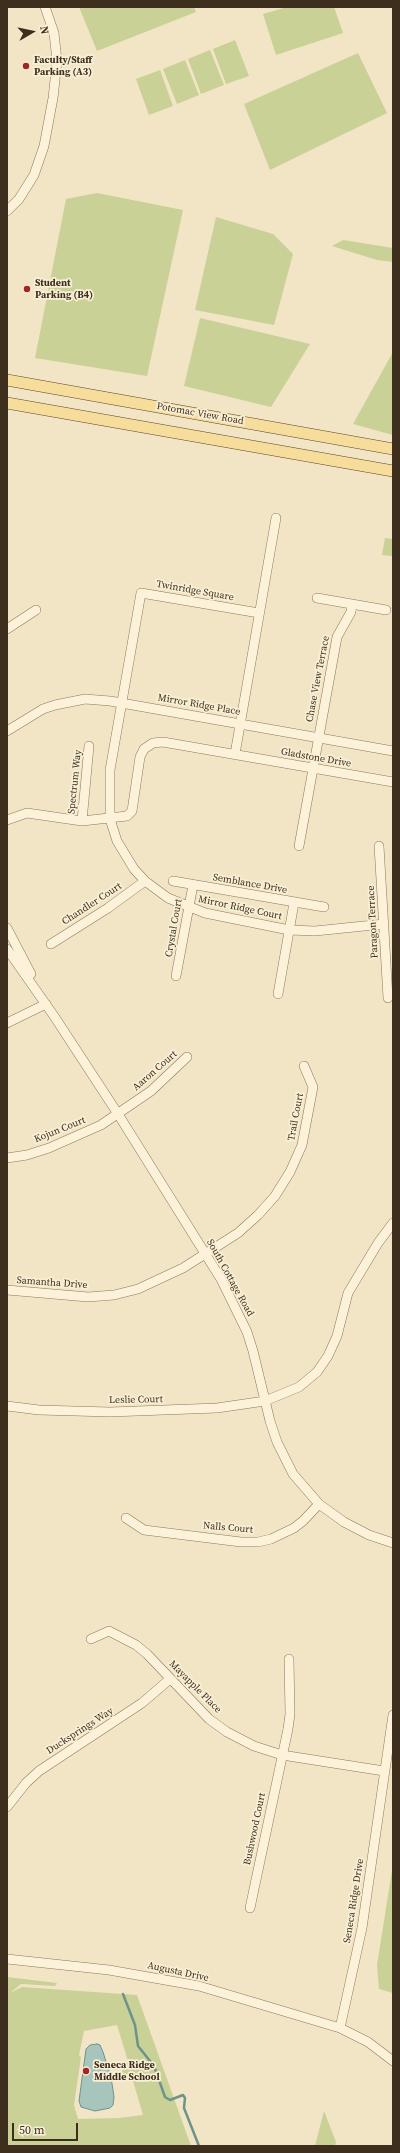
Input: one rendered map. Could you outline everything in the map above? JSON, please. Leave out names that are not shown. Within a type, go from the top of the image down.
[{"type":"main road","name":"Potomac View Road","points":[[7,380],[393,449]]},
{"type":"main road","points":[[7,403],[393,471]]},
{"type":"street","points":[[7,211],[19,199],[34,175],[44,146],[53,98],[57,61],[54,33],[46,7]]},
{"type":"street","points":[[235,754],[276,518]]},
{"type":"street","name":"Twinridge Square","points":[[122,703],[141,593],[259,613]]},
{"type":"street","points":[[317,598],[386,610]]},
{"type":"street","name":"Chase View Terrace","points":[[299,846],[317,738],[337,637],[351,612],[352,604]]},
{"type":"street","points":[[7,629],[36,610]]},
{"type":"street","name":"Mirror Ridge Place","points":[[7,730],[43,709],[85,699],[122,703],[241,723],[393,751]]},
{"type":"street","name":"Mirror Ridge Court","points":[[122,703],[110,770],[110,819],[123,851],[145,881],[168,898],[188,908],[205,913],[289,930],[315,932],[384,924]]},
{"type":"street","name":"Gladstone Drive","points":[[110,819],[127,816],[132,811],[140,757],[144,749],[153,743],[163,742],[393,782]]},
{"type":"street","name":"Spectrum Way","points":[[82,821],[89,746]]},
{"type":"street","name":"Spectrum Way","points":[[7,820],[27,813],[82,821],[110,819]]},
{"type":"street","name":"Paragon Terrace","points":[[379,846],[388,998]]},
{"type":"street","name":"Chandler Court","points":[[51,944],[108,908],[145,881]]},
{"type":"street","name":"Semblance Drive","points":[[173,881],[324,907]]},
{"type":"street","name":"Crystal Court","points":[[176,976],[193,885]]},
{"type":"street","points":[[278,994],[294,903]]},
{"type":"street","name":"South Cottage Road","points":[[7,928],[46,1004]]},
{"type":"street","name":"South Cottage Road","points":[[7,948],[46,1004],[118,1114],[206,1254],[236,1308],[247,1332],[275,1435],[284,1458],[293,1474],[319,1504],[356,1529],[393,1543]]},
{"type":"street","points":[[7,1023],[46,1004]]},
{"type":"street","name":"Aaron Court","points":[[118,1114],[151,1092],[187,1057]]},
{"type":"street","name":"Trail Court","points":[[206,1254],[238,1233],[258,1216],[275,1196],[290,1172],[302,1145],[313,1087],[304,1066]]},
{"type":"street","name":"Kojun Court","points":[[7,1158],[27,1155],[49,1148],[101,1125],[118,1114]]},
{"type":"street","name":"Leslie Court","points":[[7,1406],[39,1410],[110,1412],[217,1408],[265,1401],[299,1387],[310,1379],[323,1364],[336,1336],[348,1293],[378,1243],[393,1223]]},
{"type":"street","name":"Samantha Drive","points":[[7,1290],[75,1297],[114,1295],[138,1289],[159,1280],[206,1254]]},
{"type":"street","name":"Nalls Court","points":[[126,1518],[144,1530],[240,1542],[258,1542],[271,1539],[294,1528],[319,1504]]},
{"type":"street","name":"Mayapple Place","points":[[91,1639],[109,1632],[123,1637],[147,1654],[209,1719],[227,1732],[254,1746],[282,1755],[384,1771]]},
{"type":"street","name":"Bushwood Court","points":[[250,1908],[290,1714],[289,1659]]},
{"type":"street","name":"Ducksprings Way","points":[[7,1807],[26,1783],[39,1772],[142,1703],[170,1679]]},
{"type":"street","name":"Seneca Ridge Drive","points":[[340,2028],[362,1928],[393,1715]]},
{"type":"street","name":"Augusta Drive","points":[[7,1959],[109,1970],[199,1986],[340,2028]]},
{"type":"street","points":[[340,2028],[368,2042],[393,2061]]},
{"type":"green space","points":[[79,7],[194,7],[196,12],[97,51]]},
{"type":"green space","points":[[287,7],[334,7],[343,33],[276,55],[263,14]]},
{"type":"green space","points":[[235,40],[249,76],[226,84],[213,49]]},
{"type":"green space","points":[[210,50],[224,85],[201,94],[188,59]]},
{"type":"green space","points":[[358,53],[387,113],[270,170],[244,104]]},
{"type":"green space","points":[[185,60],[199,95],[177,104],[163,69]]},
{"type":"green space","points":[[160,70],[173,106],[149,115],[136,79]]},
{"type":"green space","points":[[97,193],[183,210],[147,376],[35,358],[66,199]]},
{"type":"green space","points":[[216,217],[273,234],[293,254],[274,325],[195,310]]},
{"type":"green space","points":[[343,240],[393,248],[393,262],[377,260],[332,246]]},
{"type":"green space","points":[[200,318],[310,344],[271,407],[184,386]]},
{"type":"green space","points":[[393,352],[393,435],[353,424]]},
{"type":"green space","points":[[385,538],[393,539],[393,556],[382,555]]},
{"type":"green space","points":[[393,1864],[393,1993],[379,1989],[377,1965]]},
{"type":"green space","name":"Seneca Ridge Middle School","points":[[7,1977],[57,1983],[55,1986],[21,1984],[10,1993],[22,1987],[137,1995],[191,2146],[7,2146]],"holes":[[[117,2025],[128,2061],[122,2071],[124,2076],[133,2081],[143,2115],[119,2118],[78,2119],[74,2105],[81,2057],[79,2055],[84,2031]]]},
{"type":"green space","points":[[324,2111],[336,2142],[335,2146],[315,2146]]},
{"type":"water","points":[[90,2045],[100,2045],[103,2052],[111,2077],[114,2097],[113,2105],[110,2108],[95,2111],[81,2107],[79,2101],[86,2049]]},
{"type":"waterway","points":[[123,1994],[135,2025],[138,2046],[154,2066],[165,2097],[170,2100],[183,2095],[185,2098],[184,2108],[199,2146]]},
{"type":"place","name":"Faculty/Staff Parking (A3)","points":[[26,66]]},
{"type":"place","name":"Student Parking (B4)","points":[[27,289]]},
{"type":"place","name":"Seneca Ridge Middle School","points":[[86,2071]]}]
